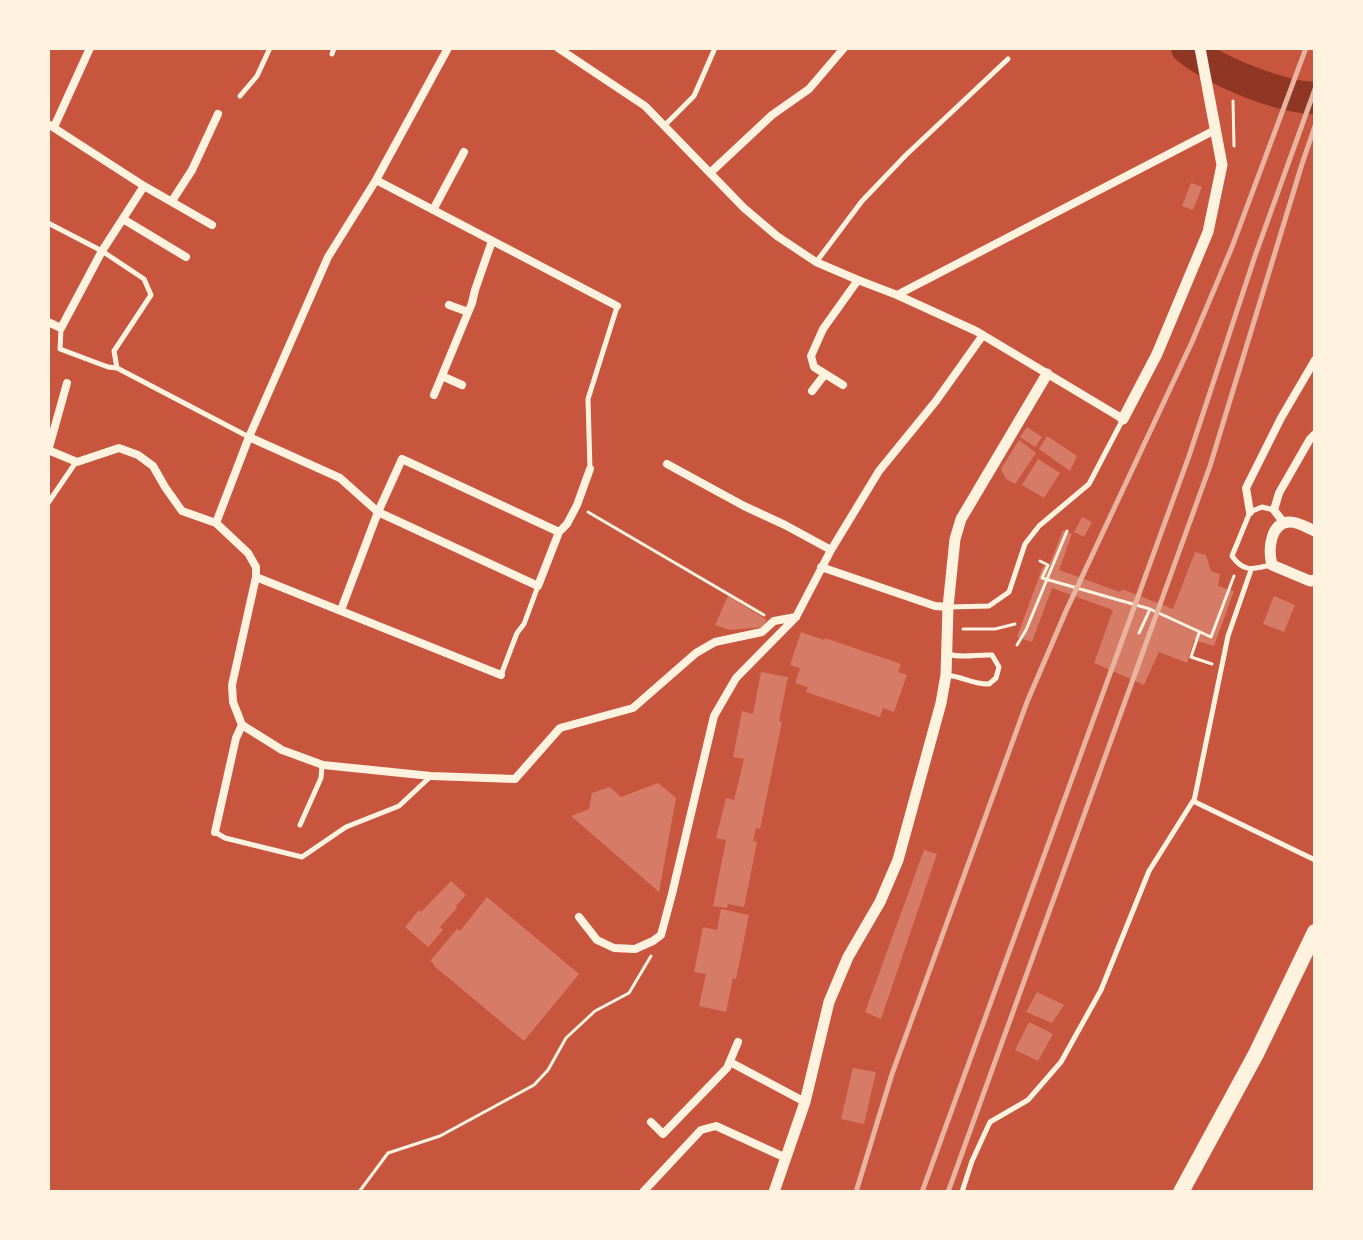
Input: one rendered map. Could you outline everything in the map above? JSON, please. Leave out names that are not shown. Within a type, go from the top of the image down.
[{"type":"highway","points":[[1181,1192],[1256,1054],[1315,933]]},
{"type":"street","points":[[90,48],[51,126],[212,225]]},
{"type":"street","points":[[216,523],[249,437],[328,257],[376,180],[448,48]]},
{"type":"street","points":[[558,48],[645,106],[744,208],[777,236],[816,262],[983,335],[1123,419],[1157,354],[1208,232],[1222,165],[1200,48]]},
{"type":"street","points":[[710,173],[772,115],[809,89],[844,48]]},
{"type":"street","points":[[172,201],[192,170],[218,114]]},
{"type":"street","points":[[897,295],[1214,125]]},
{"type":"street","points":[[433,210],[464,152]]},
{"type":"street","points":[[376,180],[617,306]]},
{"type":"street","points":[[48,322],[61,328],[102,251],[144,186]]},
{"type":"street","points":[[123,219],[186,257]]},
{"type":"street","points":[[434,395],[468,312],[492,241]]},
{"type":"street","points":[[843,385],[814,367],[811,356],[823,329],[858,280]]},
{"type":"street","points":[[449,305],[468,312]]},
{"type":"street","points":[[579,917],[597,940],[614,948],[635,949],[661,935],[714,716],[736,678],[796,617],[821,567],[879,471],[936,401],[983,335]]},
{"type":"street","points":[[1250,512],[1246,488],[1281,418],[1315,360]]},
{"type":"street","points":[[812,391],[825,374]]},
{"type":"street","points":[[774,1192],[805,1102],[829,1002],[848,957],[880,902],[898,860],[941,703],[946,675],[948,607],[955,539],[961,519],[1047,374]]},
{"type":"street","points":[[442,376],[462,385]]},
{"type":"street","points":[[67,383],[48,450],[77,462],[119,448],[138,455],[153,466],[182,511],[216,523],[248,553],[256,567],[256,577],[232,685],[233,702],[242,725],[282,750],[323,765],[431,776],[515,779],[560,728],[633,708],[696,653],[715,642],[762,632],[774,621],[796,617]]},
{"type":"street","points":[[1284,523],[1274,510],[1279,493],[1315,434]]},
{"type":"street","points":[[249,437],[340,478],[378,512],[538,586],[559,532],[577,505],[590,469]]},
{"type":"street","points":[[341,610],[378,512],[402,459],[559,532]]},
{"type":"street","points":[[667,464],[831,550]]},
{"type":"street","points":[[1315,531],[1294,522],[1284,523],[1276,530],[1270,544],[1272,565],[1310,581],[1315,580]]},
{"type":"street","points":[[821,567],[935,606],[948,607]]},
{"type":"street","points":[[256,577],[501,675]]},
{"type":"street","points":[[215,832],[236,738],[242,725]]},
{"type":"street","points":[[651,1122],[663,1134],[727,1068],[738,1042]]},
{"type":"street","points":[[730,1062],[805,1102]]},
{"type":"street","points":[[643,1192],[701,1130],[716,1126],[786,1158]]},
{"type":"lane","points":[[240,96],[257,76],[270,48]]},
{"type":"lane","points":[[665,125],[694,96],[715,48]]},
{"type":"lane","points":[[816,262],[862,201],[1008,59]]},
{"type":"lane","points":[[48,223],[102,251],[144,279],[151,295],[114,351],[117,368]]},
{"type":"lane","points":[[590,469],[588,399],[617,306]]},
{"type":"lane","points":[[61,328],[60,349],[117,368],[249,437]]},
{"type":"lane","points":[[948,607],[989,606],[1009,592],[1025,544],[1039,526],[1089,484],[1123,419]]},
{"type":"lane","points":[[48,503],[77,462]]},
{"type":"lane","points":[[1272,565],[1251,570],[1238,565],[1232,556],[1250,512],[1262,507],[1274,510]]},
{"type":"lane","points":[[962,1192],[990,1122],[1028,1100],[1061,1062],[1101,990],[1149,871],[1193,801],[1228,636],[1251,570]]},
{"type":"lane","points":[[501,675],[538,586]]},
{"type":"lane","points":[[946,675],[958,676],[980,685],[989,684],[996,678],[999,667],[992,655],[958,657],[947,654]]},
{"type":"lane","points":[[300,825],[321,778],[323,765]]},
{"type":"lane","points":[[215,832],[225,838],[302,857],[346,827],[399,806],[431,776]]},
{"type":"lane","points":[[1193,801],[1315,860]]},
{"type":"path","points":[[1233,101],[1234,150]]},
{"type":"path","points":[[577,505],[774,621]]},
{"type":"path","points":[[1017,645],[1067,531]]},
{"type":"path","points":[[1040,561],[1048,565],[1042,578],[1150,609],[1211,637],[1234,576]]},
{"type":"path","points":[[1139,633],[1150,609]]},
{"type":"path","points":[[959,629],[995,629],[1015,624]]},
{"type":"path","points":[[1199,633],[1191,657],[1203,661]]},
{"type":"path","points":[[359,1192],[388,1153],[440,1136],[534,1085],[548,1070],[566,1038],[595,1011],[629,993],[649,962],[661,935]]},
{"type":"building","points":[[1191,183],[1202,187],[1193,210],[1182,206]]},
{"type":"building","points":[[1027,427],[1042,437],[1035,447],[1020,437]]},
{"type":"building","points":[[1047,436],[1077,456],[1070,471],[1039,449]]},
{"type":"building","points":[[1019,440],[1036,453],[1015,484],[1006,479],[1001,469]]},
{"type":"building","points":[[1038,459],[1060,473],[1044,498],[1022,485]]},
{"type":"building","points":[[1082,517],[1092,522],[1084,537],[1074,532]]},
{"type":"building","points":[[1063,530],[1072,534],[1059,570],[1120,592],[1122,589],[1173,609],[1195,552],[1206,555],[1211,571],[1220,574],[1218,586],[1234,591],[1214,646],[1194,640],[1187,663],[1159,652],[1144,685],[1094,663],[1113,610],[1052,588],[1032,642],[1017,637],[1043,566],[1048,568]]},
{"type":"building","points":[[728,596],[767,620],[762,627],[730,630],[715,625]]},
{"type":"building","points":[[1274,596],[1295,605],[1284,632],[1263,624]]},
{"type":"building","points":[[801,632],[901,664],[898,672],[907,675],[894,712],[883,708],[880,717],[806,692],[808,687],[795,683],[800,668],[790,665]]},
{"type":"building","points":[[761,672],[788,677],[779,721],[782,722],[760,829],[756,828],[753,841],[757,842],[744,907],[728,904],[727,908],[713,906],[726,840],[716,838],[726,798],[734,800],[744,759],[733,757],[742,711],[753,714]]},
{"type":"building","points":[[658,783],[676,798],[659,892],[571,816],[589,809],[592,793],[610,787],[621,797]]},
{"type":"building","points":[[924,850],[937,854],[881,1019],[865,1012]]},
{"type":"building","points":[[451,881],[466,895],[428,947],[405,927]]},
{"type":"building","points":[[487,897],[579,974],[524,1041],[430,961],[457,929],[460,931]]},
{"type":"building","points":[[721,909],[749,915],[726,1012],[699,1006],[706,974],[694,972],[703,927],[717,930]]},
{"type":"building","points":[[1037,992],[1064,1005],[1052,1023],[1026,1012]]},
{"type":"building","points":[[1029,1022],[1053,1034],[1038,1061],[1015,1050]]},
{"type":"building","points":[[853,1068],[876,1072],[864,1124],[841,1119]]},
{"type":"waterway","points":[[1187,48],[1248,81],[1284,93],[1315,98]]},
{"type":"railway","points":[[856,1192],[892,1074],[1027,702],[1066,611],[1192,342],[1232,247],[1306,48]]},
{"type":"railway","points":[[922,1192],[1189,456],[1255,256],[1315,89]]},
{"type":"railway","points":[[948,1192],[1210,466],[1315,126]]}]
